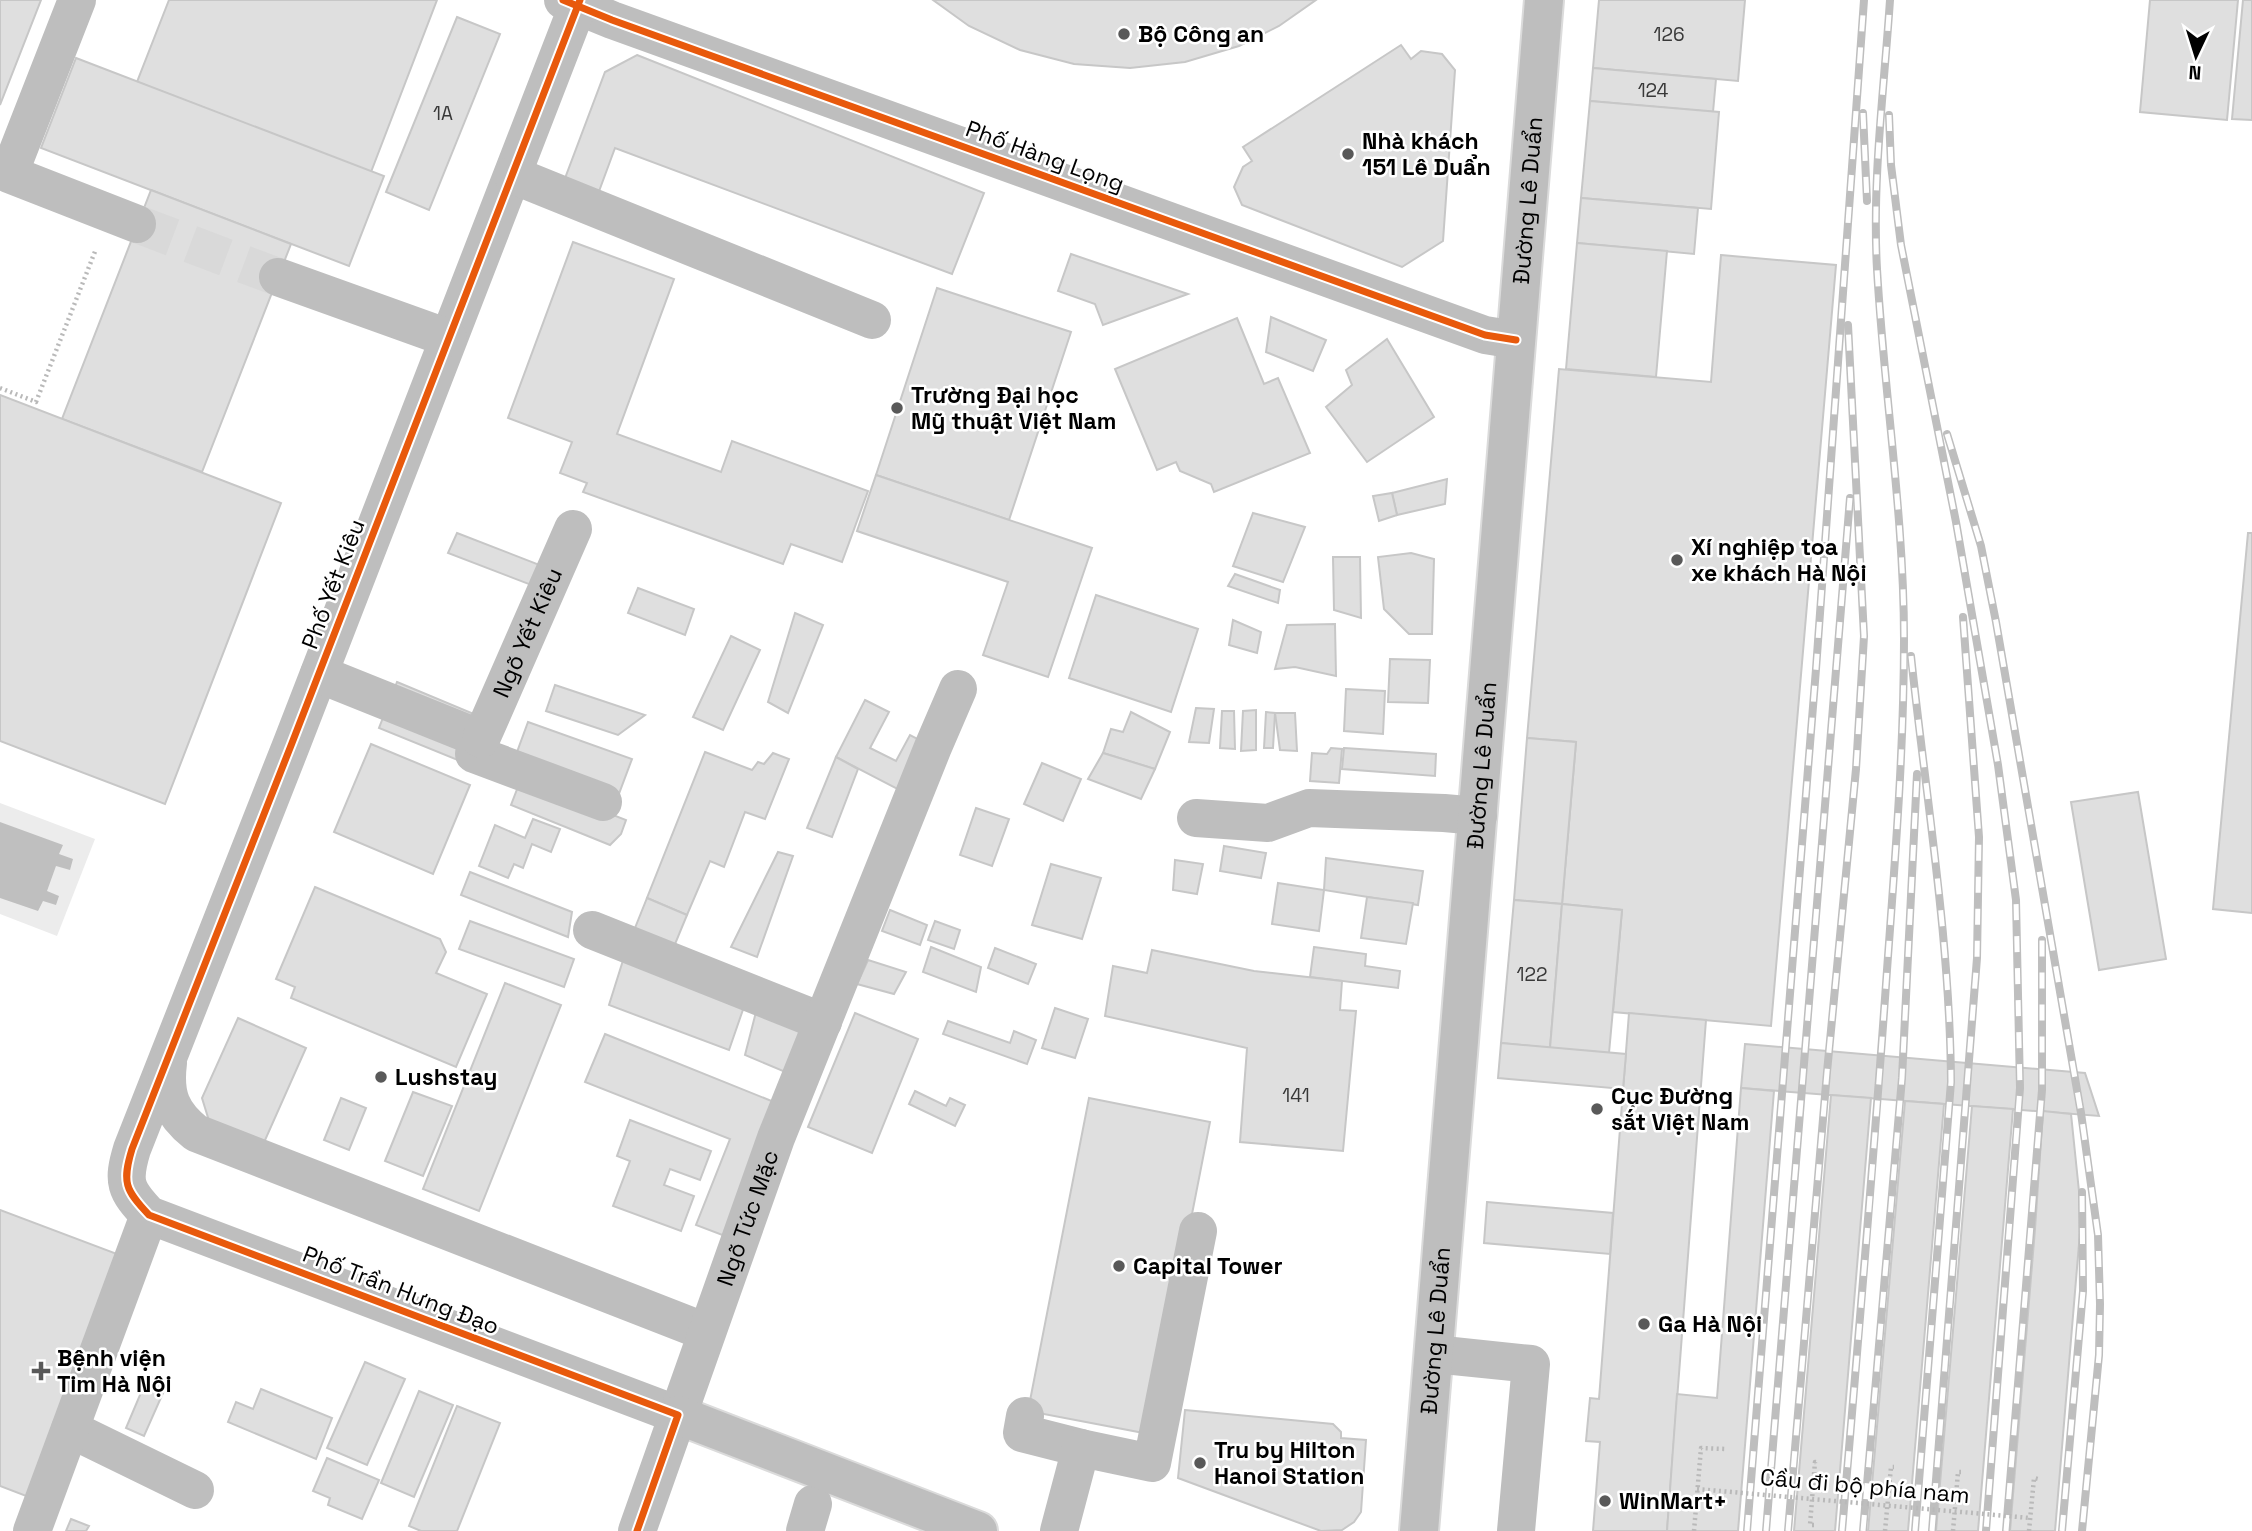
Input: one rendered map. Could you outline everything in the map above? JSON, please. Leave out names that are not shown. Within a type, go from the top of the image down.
[{"type":"street","points":[[77,0],[9,174],[124,219]]},
{"type":"street","name":"Đường Lê Duẩn","points":[[1419,1531],[1545,0]]},
{"type":"street","name":"Phố Hàng Lọng","points":[[573,2],[612,20],[1485,335],[1516,340]]},
{"type":"street","name":"Phố Yết Kiêu","points":[[149,1215],[135,1200],[126,1183],[132,1149],[513,175],[573,2]]},
{"type":"street","points":[[513,175],[872,320]]},
{"type":"street","points":[[278,277],[449,338]]},
{"type":"street","name":"Ngõ Yết Kiêu","points":[[481,739],[573,529]]},
{"type":"street","points":[[319,674],[481,739],[474,754],[603,802]]},
{"type":"street","name":"Ngõ Tức Mặc","points":[[637,1531],[776,1138],[958,689]]},
{"type":"street","points":[[1196,818],[1268,823],[1309,808],[1444,813],[1478,817]]},
{"type":"street","points":[[592,930],[823,1022]]},
{"type":"street","points":[[170,1054],[168,1092],[173,1110],[183,1123],[196,1133],[706,1332]]},
{"type":"street","points":[[32,1531],[149,1215]]},
{"type":"street","name":"Phố Trần Hưng Đạo","points":[[149,1215],[978,1531]]},
{"type":"street","points":[[1025,1416],[1022,1433],[1152,1463],[1198,1231]]},
{"type":"street","points":[[1434,1354],[1531,1364],[1516,1531]]},
{"type":"street","points":[[71,1429],[195,1490]]},
{"type":"street","points":[[1059,1531],[1082,1448]]},
{"type":"path","points":[[0,388],[36,402],[124,219]]},
{"type":"path","points":[[1693,1531],[1700,1448],[1726,1449]]},
{"type":"path","points":[[1814,1525],[1810,1525],[1815,1462],[1819,1463]]},
{"type":"path","points":[[1885,1531],[1891,1467],[1894,1467]]},
{"type":"path","points":[[1953,1531],[1958,1472],[1961,1472]]},
{"type":"path","points":[[2029,1531],[2034,1478],[2038,1479]]},
{"type":"shaded area","points":[[0,803],[95,839],[57,936],[0,914]]},
{"type":"shaded area","points":[[0,822],[63,845],[59,854],[73,859],[70,870],[56,866],[47,891],[59,896],[56,905],[43,901],[38,911],[0,898]]},
{"type":"building","points":[[0,0],[41,0],[0,105]]},
{"type":"building","points":[[169,0],[437,0],[371,172],[137,82]]},
{"type":"building","name":"Bộ Công an","points":[[933,0],[1316,0],[1279,26],[1239,46],[1185,62],[1130,68],[1074,64],[1020,50],[969,26]]},
{"type":"building","points":[[1599,0],[1745,0],[1738,81],[1593,68]]},
{"type":"building","points":[[2150,0],[2238,0],[2227,120],[2140,112]]},
{"type":"building","points":[[2243,0],[2252,0],[2252,120],[2232,119]]},
{"type":"building","points":[[457,17],[500,34],[429,210],[386,192]]},
{"type":"building","name":"Nhà khách 151 Lê Duẩn","points":[[1401,45],[1411,59],[1421,51],[1442,54],[1455,70],[1443,241],[1402,267],[1242,205],[1234,187],[1243,167],[1252,161],[1243,147]]},
{"type":"building","points":[[637,55],[984,193],[952,274],[615,148],[598,194],[564,181],[605,72]]},
{"type":"building","points":[[76,58],[384,176],[349,266],[41,148]]},
{"type":"building","points":[[1593,68],[1716,79],[1713,112],[1590,101]]},
{"type":"building","points":[[1590,101],[1719,112],[1711,209],[1581,198]]},
{"type":"building","points":[[151,190],[291,244],[202,472],[62,419]]},
{"type":"building","points":[[1581,198],[1698,208],[1694,254],[1577,243]]},
{"type":"building","points":[[573,242],[674,279],[617,434],[721,472],[732,441],[868,491],[842,562],[791,544],[783,564],[583,492],[587,483],[560,473],[572,442],[508,418]]},
{"type":"building","points":[[1577,243],[1667,251],[1656,377],[1566,369]]},
{"type":"building","points":[[1071,254],[1188,294],[1103,325],[1095,304],[1058,291]]},
{"type":"building","name":"Xí nghiệp toa xe khách Hà Nội","points":[[1721,255],[1836,265],[1771,1026],[1613,1012],[1622,910],[1562,904],[1576,742],[1527,738],[1559,369],[1711,382]]},
{"type":"building","points":[[937,288],[1071,332],[1009,520],[876,475]]},
{"type":"building","points":[[1271,317],[1326,340],[1313,371],[1266,352]]},
{"type":"building","points":[[1237,318],[1264,384],[1278,378],[1310,453],[1214,492],[1211,484],[1180,471],[1176,462],[1157,470],[1115,369]]},
{"type":"building","points":[[1387,339],[1434,417],[1367,462],[1326,407],[1352,385],[1346,370]]},
{"type":"building","points":[[0,395],[281,503],[165,804],[0,741]]},
{"type":"building","points":[[876,475],[1092,548],[1048,677],[983,655],[1008,582],[857,531]]},
{"type":"building","points":[[1447,479],[1445,504],[1397,515],[1392,493]]},
{"type":"building","points":[[1392,493],[1397,515],[1379,521],[1373,496]]},
{"type":"building","points":[[1253,513],[1305,527],[1283,582],[1233,566]]},
{"type":"building","points":[[457,533],[555,571],[547,591],[448,553]]},
{"type":"building","points":[[2248,533],[2252,533],[2252,913],[2213,909]]},
{"type":"building","points":[[1411,553],[1434,559],[1432,634],[1409,634],[1384,609],[1378,557]]},
{"type":"building","points":[[1333,557],[1360,557],[1361,618],[1334,610]]},
{"type":"building","points":[[1235,574],[1280,590],[1278,603],[1228,586]]},
{"type":"building","points":[[638,588],[694,609],[685,635],[628,613]]},
{"type":"building","points":[[1096,595],[1198,629],[1171,712],[1069,678]]},
{"type":"building","points":[[795,613],[823,625],[788,713],[768,702]]},
{"type":"building","points":[[1233,620],[1261,632],[1257,653],[1229,645]]},
{"type":"building","points":[[1335,624],[1336,676],[1295,667],[1275,669],[1287,625]]},
{"type":"building","points":[[731,636],[760,650],[723,730],[693,717]]},
{"type":"building","points":[[1390,659],[1430,660],[1428,703],[1388,702]]},
{"type":"building","points":[[397,682],[493,722],[475,767],[379,728]]},
{"type":"building","points":[[555,685],[645,715],[618,735],[546,711]]},
{"type":"building","points":[[1346,689],[1385,691],[1383,734],[1344,731]]},
{"type":"building","points":[[865,700],[889,712],[870,748],[896,761],[910,735],[933,747],[909,795],[836,757]]},
{"type":"building","points":[[1196,708],[1214,709],[1209,743],[1189,742]]},
{"type":"building","points":[[1256,710],[1256,750],[1241,751],[1243,711]]},
{"type":"building","points":[[1222,711],[1234,711],[1235,749],[1220,748]]},
{"type":"building","points":[[1131,712],[1170,732],[1155,769],[1103,753],[1111,729],[1123,732]]},
{"type":"building","points":[[1266,712],[1275,713],[1273,748],[1264,748]]},
{"type":"building","points":[[1275,713],[1295,713],[1297,751],[1280,750]]},
{"type":"building","points":[[528,722],[632,759],[617,799],[513,763]]},
{"type":"building","points":[[1527,738],[1576,742],[1562,904],[1514,900]]},
{"type":"building","points":[[371,744],[470,785],[433,874],[334,832]]},
{"type":"building","points":[[1331,748],[1342,749],[1339,783],[1310,781],[1312,753],[1327,754]]},
{"type":"building","points":[[1344,748],[1436,754],[1435,776],[1342,769]]},
{"type":"building","points":[[705,752],[752,770],[758,762],[764,764],[773,753],[789,759],[765,819],[745,812],[724,867],[710,861],[687,915],[647,898]]},
{"type":"building","points":[[1103,753],[1155,769],[1141,799],[1088,779]]},
{"type":"building","points":[[836,757],[858,769],[832,837],[807,828]]},
{"type":"building","points":[[1042,763],[1081,779],[1063,821],[1024,804]]},
{"type":"building","points":[[521,779],[626,820],[621,834],[610,845],[511,805]]},
{"type":"building","points":[[2138,792],[2166,959],[2099,970],[2071,802]]},
{"type":"building","points":[[976,808],[1009,819],[992,866],[960,855]]},
{"type":"building","points":[[533,819],[560,829],[551,852],[532,844],[523,868],[514,864],[508,878],[479,866],[495,825],[525,838]]},
{"type":"building","points":[[1224,846],[1266,853],[1261,878],[1220,871]]},
{"type":"building","points":[[778,852],[793,856],[757,957],[731,947]]},
{"type":"building","points":[[1326,858],[1423,871],[1418,905],[1324,890]]},
{"type":"building","points":[[1175,860],[1203,864],[1197,894],[1173,890]]},
{"type":"building","points":[[1051,864],[1101,878],[1082,939],[1032,925]]},
{"type":"building","points":[[470,872],[572,912],[568,937],[461,895]]},
{"type":"building","points":[[1278,883],[1324,890],[1319,931],[1272,924]]},
{"type":"building","points":[[315,887],[440,939],[446,952],[436,973],[487,994],[456,1067],[291,998],[295,987],[276,979]]},
{"type":"building","points":[[1367,897],[1413,903],[1406,944],[1361,938]]},
{"type":"building","points":[[647,898],[687,915],[673,949],[633,933]]},
{"type":"building","points":[[1514,900],[1562,904],[1550,1048],[1501,1043]]},
{"type":"building","points":[[1562,904],[1622,910],[1609,1053],[1550,1048]]},
{"type":"building","points":[[890,910],[927,925],[920,945],[882,931]]},
{"type":"building","points":[[470,921],[574,959],[564,987],[459,949]]},
{"type":"building","points":[[935,921],[960,930],[954,949],[928,940]]},
{"type":"building","points":[[931,947],[981,967],[976,992],[923,972]]},
{"type":"building","points":[[1314,947],[1366,954],[1365,966],[1400,971],[1398,988],[1310,977]]},
{"type":"building","points":[[995,948],[1036,964],[1028,984],[988,968]]},
{"type":"building","points":[[1152,950],[1254,971],[1342,981],[1340,1010],[1356,1011],[1343,1151],[1240,1142],[1247,1048],[1105,1016],[1113,966],[1147,973]]},
{"type":"building","points":[[625,954],[747,998],[729,1050],[609,1005]]},
{"type":"building","points":[[868,960],[906,972],[894,994],[857,984]]},
{"type":"building","points":[[505,983],[561,1005],[479,1211],[423,1189]]},
{"type":"building","points":[[757,1008],[803,1030],[790,1074],[745,1055]]},
{"type":"building","points":[[1055,1008],[1088,1019],[1075,1058],[1042,1048]]},
{"type":"building","points":[[855,1013],[918,1039],[872,1153],[808,1127]]},
{"type":"building","name":"Ga Hà Nội","points":[[1629,1013],[1706,1020],[1667,1531],[1593,1531],[1600,1442],[1586,1441],[1590,1398],[1599,1399]]},
{"type":"building","points":[[238,1018],[306,1048],[262,1147],[210,1124],[202,1098]]},
{"type":"building","points":[[948,1021],[1010,1043],[1014,1031],[1036,1040],[1027,1064],[943,1034]]},
{"type":"building","points":[[605,1034],[779,1104],[725,1236],[696,1225],[730,1139],[585,1082]]},
{"type":"building","points":[[1501,1043],[1626,1054],[1623,1089],[1498,1078]]},
{"type":"building","points":[[1745,1044],[2085,1073],[2099,1116],[1741,1088]]},
{"type":"building","points":[[1741,1088],[1774,1091],[1738,1531],[1667,1531],[1677,1394],[1717,1398]]},
{"type":"building","points":[[915,1091],[946,1106],[950,1098],[965,1105],[955,1126],[909,1104]]},
{"type":"building","points":[[413,1092],[452,1106],[423,1176],[385,1161]]},
{"type":"building","points":[[1831,1095],[1871,1098],[1835,1531],[1794,1531]]},
{"type":"building","points":[[341,1098],[366,1108],[349,1150],[324,1140]]},
{"type":"building","name":"Capital Tower","points":[[1089,1098],[1210,1122],[1149,1434],[1028,1411]]},
{"type":"building","points":[[1905,1101],[1944,1104],[1908,1531],[1868,1531]]},
{"type":"building","points":[[1972,1106],[2013,1109],[1978,1531],[1936,1531]]},
{"type":"building","points":[[2043,1111],[2071,1114],[2080,1201],[2080,1232],[2055,1531],[2010,1531],[2035,1229]]},
{"type":"building","points":[[630,1120],[711,1151],[700,1180],[670,1169],[664,1185],[694,1196],[681,1231],[613,1206],[630,1161],[617,1156]]},
{"type":"building","points":[[1487,1202],[1613,1213],[1610,1254],[1484,1243]]},
{"type":"building","name":"Bệnh viện Tim Hà Nội","points":[[0,1210],[125,1257],[34,1499],[0,1486]]},
{"type":"building","points":[[365,1362],[405,1379],[367,1465],[327,1448]]},
{"type":"building","points":[[148,1376],[167,1384],[144,1436],[126,1428]]},
{"type":"building","points":[[261,1389],[332,1418],[316,1459],[228,1422],[236,1402],[253,1409]]},
{"type":"building","points":[[419,1391],[453,1405],[414,1497],[381,1483]]},
{"type":"building","points":[[457,1406],[500,1423],[457,1531],[421,1531],[409,1526]]},
{"type":"building","points":[[1185,1410],[1333,1424],[1341,1432],[1341,1438],[1366,1440],[1361,1512],[1354,1522],[1342,1530],[1321,1531],[1178,1478]]},
{"type":"building","points":[[327,1458],[379,1480],[362,1519],[328,1505],[330,1498],[313,1491]]},
{"type":"building","points":[[71,1519],[89,1526],[86,1531],[66,1531]]},
{"type":"tunnel","points":[[137,224],[278,277]]},
{"type":"railway","points":[[1747,1531],[1816,669],[1864,0]]},
{"type":"railway","points":[[1842,1531],[1882,1040],[1902,722],[1904,639],[1901,546],[1880,315],[1876,236],[1877,169],[1890,0]]},
{"type":"railway","points":[[1863,113],[1867,201]]},
{"type":"railway","points":[[1889,115],[1891,165],[1901,245],[1956,522],[1998,765],[2016,900],[2020,1088],[1986,1531]]},
{"type":"railway","points":[[1788,1531],[1856,769],[1864,636],[1848,325]]},
{"type":"railway","points":[[1947,434],[1981,546],[1996,622],[2081,1113],[2098,1235],[2099,1355],[2082,1531]]},
{"type":"railway","points":[[1766,1531],[1850,498]]},
{"type":"railway","points":[[1932,1531],[1977,958],[1979,837],[1963,617]]},
{"type":"railway","points":[[1911,656],[1942,922],[1951,1082],[1915,1531]]},
{"type":"railway","points":[[1863,1531],[1902,1078],[1917,774]]},
{"type":"railway","points":[[2006,1531],[2042,1090],[2042,940]]},
{"type":"railway","points":[[2062,1531],[2083,1291],[2082,1192]]},
{"type":"cycle path","points":[[563,0],[1485,335],[1516,340]]},
{"type":"cycle path","points":[[580,0],[132,1149],[127,1178],[130,1192],[149,1215],[678,1415],[637,1531]]},
{"type":"place","name":"Bộ Công an","points":[[1124,34]]},
{"type":"place","name":"Nhà khách 151 Lê Duẩn","points":[[1348,154]]},
{"type":"place","name":"Trường Đại học Mỹ thuật Việt Nam","points":[[897,408]]},
{"type":"place","name":"Xí nghiệp toa xe khách Hà Nội","points":[[1677,560]]},
{"type":"place","name":"Lushstay","points":[[381,1077]]},
{"type":"place","name":"Cục Đường sắt Việt Nam","points":[[1597,1109]]},
{"type":"place","name":"Capital Tower","points":[[1119,1266]]},
{"type":"place","name":"Ga Hà Nội","points":[[1644,1324]]},
{"type":"place","name":"Bệnh viện Tim Hà Nội","points":[[41,1371]]},
{"type":"place","name":"Tru by Hilton Hanoi Station","points":[[1200,1463]]},
{"type":"place","name":"WinMart+","points":[[1605,1501]]}]
